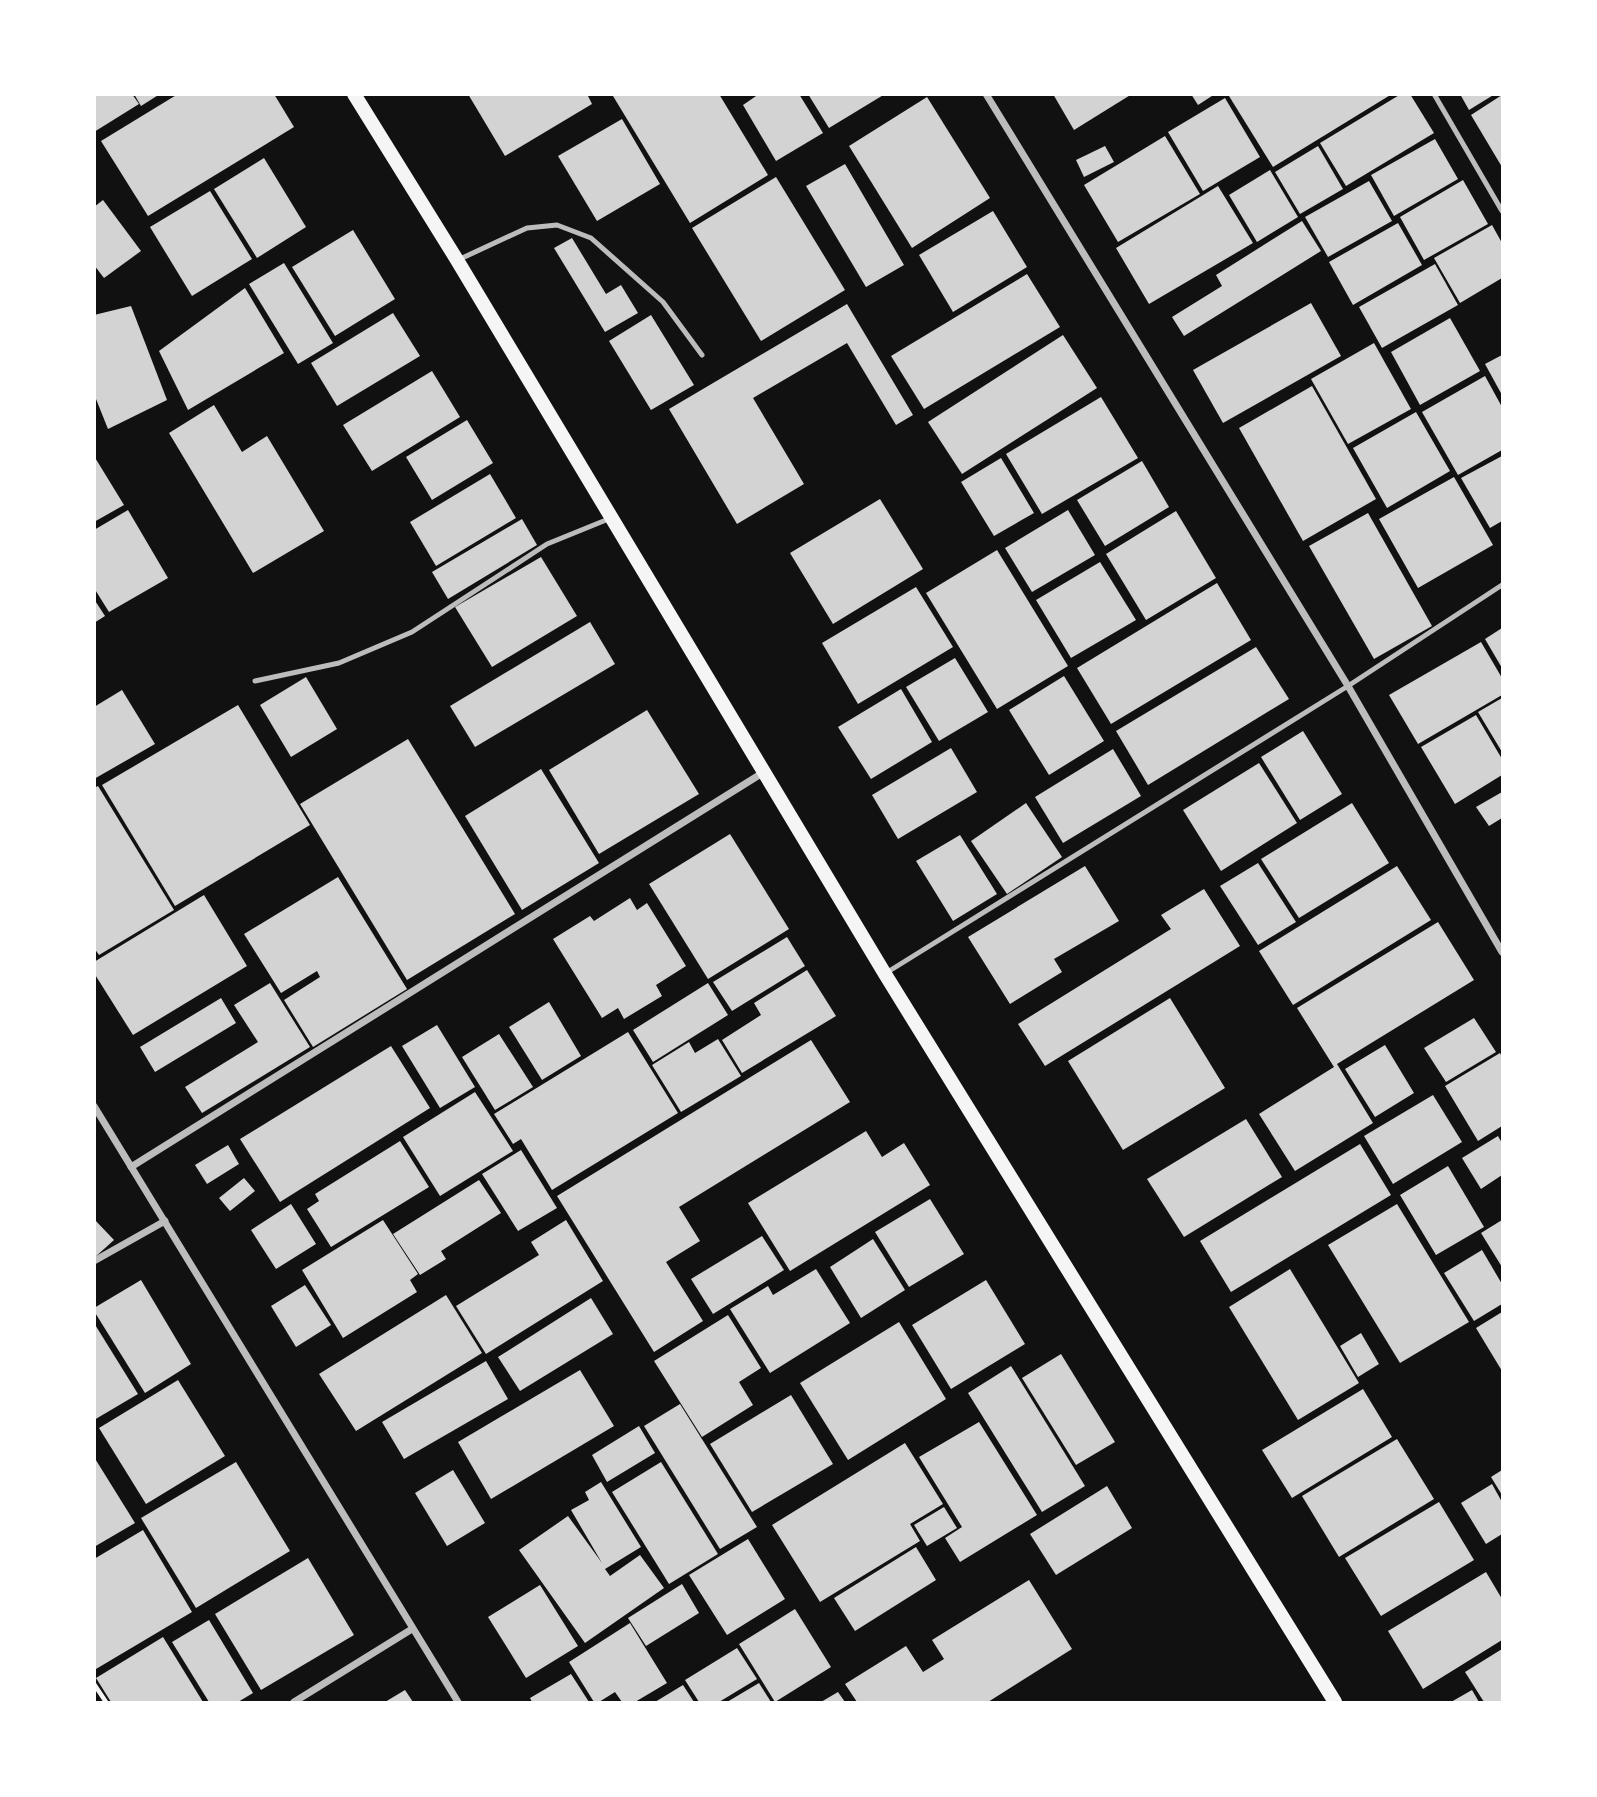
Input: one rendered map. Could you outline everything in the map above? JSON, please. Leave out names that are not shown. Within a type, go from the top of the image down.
[{"type":"main road","points":[[354,94],[886,974],[1335,1703]]},
{"type":"street","points":[[986,94],[1348,686],[1503,952]]},
{"type":"street","points":[[131,1167],[764,772]]},
{"type":"street","points":[[94,1106],[458,1703]]},
{"type":"street","points":[[94,1261],[165,1222]]},
{"type":"street","points":[[294,1703],[412,1629]]},
{"type":"lane","points":[[1434,94],[1503,211]]},
{"type":"lane","points":[[457,261],[527,228],[556,225],[591,238],[663,302],[702,355]]},
{"type":"lane","points":[[255,681],[339,663],[412,632],[547,544],[611,518]]},
{"type":"lane","points":[[886,974],[1348,686],[1503,585]]},
{"type":"path","points":[[94,1684],[106,1703]]},
{"type":"building","points":[[94,94],[132,94],[139,104],[94,132]]},
{"type":"building","points":[[134,94],[160,94],[141,106]]},
{"type":"building","points":[[178,94],[274,94],[294,127],[148,216],[101,141]]},
{"type":"building","points":[[468,94],[587,94],[592,104],[505,156]]},
{"type":"building","points":[[719,94],[768,175],[690,223],[613,96]]},
{"type":"building","points":[[759,94],[799,94],[823,133],[776,161],[743,105]]},
{"type":"building","points":[[808,94],[885,94],[829,128]]},
{"type":"building","points":[[1053,94],[1132,94],[1074,130]]},
{"type":"building","points":[[1191,94],[1215,94],[1198,105]]},
{"type":"building","points":[[1392,94],[1273,167],[1229,96]]},
{"type":"building","points":[[1401,94],[1410,94],[1434,133],[1346,186],[1320,143]]},
{"type":"building","points":[[1460,94],[1495,94],[1469,110]]},
{"type":"building","points":[[1502,95],[1502,167],[1471,115]]},
{"type":"building","points":[[927,97],[990,198],[912,248],[849,146]]},
{"type":"building","points":[[1225,98],[1260,157],[1203,191],[1168,132]]},
{"type":"building","points":[[622,119],[660,184],[597,221],[558,156]]},
{"type":"building","points":[[1165,136],[1200,194],[1118,242],[1084,185]]},
{"type":"building","points":[[1435,139],[1458,179],[1394,216],[1371,175]]},
{"type":"building","points":[[1105,146],[1114,162],[1084,177],[1076,160]]},
{"type":"building","points":[[1318,146],[1343,189],[1300,214],[1275,172]]},
{"type":"building","points":[[264,158],[306,227],[257,258],[214,189]]},
{"type":"building","points":[[845,164],[904,265],[866,287],[806,186]]},
{"type":"building","points":[[1270,170],[1298,217],[1257,242],[1229,195]]},
{"type":"building","points":[[776,177],[845,290],[761,341],[692,228]]},
{"type":"building","points":[[1463,180],[1488,224],[1424,260],[1400,217]]},
{"type":"building","points":[[1369,181],[1392,221],[1328,257],[1305,217]]},
{"type":"building","points":[[1218,186],[1253,243],[1149,304],[1116,248]]},
{"type":"building","points":[[210,191],[252,259],[192,296],[150,227]]},
{"type":"building","points":[[103,200],[141,251],[104,278],[94,265],[94,207]]},
{"type":"building","points":[[993,211],[1027,267],[953,312],[919,255]]},
{"type":"building","points":[[1302,221],[1321,251],[1184,336],[1172,317],[1222,286],[1216,275]]},
{"type":"building","points":[[1398,223],[1422,265],[1353,305],[1329,262]]},
{"type":"building","points":[[1492,225],[1502,243],[1502,278],[1460,303],[1434,258]]},
{"type":"building","points":[[353,230],[395,299],[335,336],[292,267]]},
{"type":"building","points":[[572,238],[606,294],[621,285],[638,313],[605,332],[554,248]]},
{"type":"building","points":[[284,263],[333,343],[298,364],[249,284]]},
{"type":"building","points":[[1435,264],[1458,305],[1382,348],[1359,307]]},
{"type":"building","points":[[1027,274],[1060,327],[924,409],[891,356]]},
{"type":"building","points":[[245,288],[284,353],[188,410],[159,351]]},
{"type":"building","points":[[1311,303],[1341,356],[1223,423],[1193,370]]},
{"type":"building","points":[[847,304],[913,415],[896,425],[847,343],[753,398],[804,484],[737,524],[669,409]]},
{"type":"building","points":[[131,306],[167,400],[108,429],[94,394],[94,315]]},
{"type":"building","points":[[393,313],[420,356],[337,406],[311,363]]},
{"type":"building","points":[[651,315],[694,385],[651,410],[609,341]]},
{"type":"building","points":[[1450,318],[1480,371],[1420,405],[1391,352]]},
{"type":"building","points":[[1063,335],[1097,388],[962,474],[928,422]]},
{"type":"building","points":[[1374,343],[1411,409],[1348,444],[1311,379]]},
{"type":"building","points":[[1502,355],[1502,395],[1485,364]]},
{"type":"building","points":[[432,371],[460,417],[372,471],[343,425]]},
{"type":"building","points":[[1485,376],[1502,407],[1502,450],[1458,475],[1422,412]]},
{"type":"building","points":[[1312,386],[1376,499],[1303,541],[1239,428]]},
{"type":"building","points":[[1101,397],[1138,458],[1042,514],[1006,454]]},
{"type":"building","points":[[214,405],[242,452],[267,436],[324,531],[253,573],[169,433]]},
{"type":"building","points":[[1416,412],[1450,471],[1387,508],[1353,448]]},
{"type":"building","points":[[467,420],[493,463],[432,500],[406,457]]},
{"type":"building","points":[[94,456],[124,505],[94,522]]},
{"type":"building","points":[[1502,456],[1502,521],[1490,528],[1461,478]]},
{"type":"building","points":[[1001,458],[1034,513],[994,536],[961,482]]},
{"type":"building","points":[[1142,461],[1169,507],[1105,546],[1077,500]]},
{"type":"building","points":[[490,474],[516,518],[436,566],[410,522]]},
{"type":"building","points":[[1454,477],[1493,545],[1418,588],[1379,519]]},
{"type":"building","points":[[880,499],[923,569],[833,624],[790,553]]},
{"type":"building","points":[[128,510],[168,578],[109,612],[94,588],[94,530]]},
{"type":"building","points":[[1068,510],[1095,555],[1032,592],[1005,548]]},
{"type":"building","points":[[1176,511],[1216,578],[1146,620],[1106,554]]},
{"type":"building","points":[[1368,513],[1432,626],[1374,659],[1309,546]]},
{"type":"building","points":[[522,519],[537,545],[448,599],[432,572]]},
{"type":"building","points":[[997,550],[1068,666],[997,709],[926,593]]},
{"type":"building","points":[[541,557],[577,616],[492,667],[455,607]]},
{"type":"building","points":[[1100,562],[1136,620],[1071,658],[1036,600]]},
{"type":"building","points":[[1217,583],[1251,640],[1111,724],[1077,668]]},
{"type":"building","points":[[916,587],[953,647],[858,704],[822,643]]},
{"type":"building","points":[[94,599],[105,616],[94,623]]},
{"type":"building","points":[[590,622],[615,664],[475,747],[450,706]]},
{"type":"building","points":[[1502,628],[1502,668],[1485,639]]},
{"type":"building","points":[[1481,642],[1502,678],[1502,695],[1418,744],[1389,695]]},
{"type":"building","points":[[1256,647],[1289,699],[1148,785],[1116,731]]},
{"type":"building","points":[[955,658],[988,712],[939,741],[906,687]]},
{"type":"building","points":[[1064,676],[1104,741],[1049,775],[1009,710]]},
{"type":"building","points":[[306,677],[337,729],[291,757],[260,705]]},
{"type":"building","points":[[901,689],[932,742],[871,779],[838,727]]},
{"type":"building","points":[[122,690],[155,744],[94,779],[94,707]]},
{"type":"building","points":[[1502,698],[1502,752],[1478,712]]},
{"type":"building","points":[[238,705],[310,825],[175,906],[102,785]]},
{"type":"building","points":[[647,710],[699,794],[599,854],[549,770]]},
{"type":"building","points":[[1476,715],[1502,759],[1502,775],[1455,804],[1421,747]]},
{"type":"building","points":[[1303,731],[1342,794],[1300,820],[1261,757]]},
{"type":"building","points":[[408,739],[515,914],[407,980],[300,804]]},
{"type":"building","points":[[951,748],[977,792],[898,839],[872,795]]},
{"type":"building","points":[[1113,749],[1141,796],[1063,843],[1035,797]]},
{"type":"building","points":[[1259,763],[1297,823],[1221,871],[1183,810]]},
{"type":"building","points":[[541,769],[599,863],[522,910],[465,816]]},
{"type":"building","points":[[98,786],[174,910],[99,955],[94,948],[94,788]]},
{"type":"building","points":[[1502,792],[1502,818],[1489,826],[1476,807]]},
{"type":"building","points":[[1026,803],[1062,857],[1007,894],[971,841]]},
{"type":"building","points":[[1352,803],[1389,863],[1299,918],[1261,859]]},
{"type":"building","points":[[730,834],[789,929],[708,979],[649,884]]},
{"type":"building","points":[[960,835],[997,894],[953,921],[916,861]]},
{"type":"building","points":[[1258,863],[1296,922],[1258,945],[1220,886]]},
{"type":"building","points":[[1085,866],[1119,921],[1054,959],[1062,972],[1010,1004],[968,937]]},
{"type":"building","points":[[1397,866],[1431,920],[1293,1005],[1259,951]]},
{"type":"building","points":[[338,877],[407,989],[313,1047],[284,1000],[320,977],[317,971],[281,993],[244,934]]},
{"type":"building","points":[[1204,889],[1240,946],[1045,1066],[1018,1024],[1171,929],[1161,915]]},
{"type":"building","points":[[204,895],[247,966],[133,1035],[94,973],[94,962]]},
{"type":"building","points":[[630,898],[637,910],[647,903],[686,966],[656,985],[662,996],[624,1019],[618,1008],[602,1018],[553,939],[590,916],[594,921]]},
{"type":"building","points":[[1438,922],[1474,980],[1337,1064],[1373,1123],[1295,1171],[1259,1114],[1334,1067],[1297,1008]]},
{"type":"building","points":[[787,937],[805,966],[732,1011],[713,982]]},
{"type":"building","points":[[807,970],[836,1016],[742,1073],[722,1040],[761,1015],[754,1003]]},
{"type":"building","points":[[270,983],[310,1047],[202,1113],[185,1087],[258,1042],[234,1005]]},
{"type":"building","points":[[708,983],[728,1015],[653,1062],[633,1030]]},
{"type":"building","points":[[221,998],[236,1023],[155,1072],[140,1047]]},
{"type":"building","points":[[1170,998],[1225,1088],[1123,1150],[1068,1061]]},
{"type":"building","points":[[549,1002],[581,1056],[542,1080],[509,1027]]},
{"type":"building","points":[[1474,1018],[1496,1052],[1446,1082],[1424,1048]]},
{"type":"building","points":[[437,1025],[475,1087],[440,1108],[402,1046]]},
{"type":"building","points":[[628,1032],[678,1113],[552,1190],[521,1139],[513,1144],[494,1114]]},
{"type":"building","points":[[499,1034],[533,1087],[495,1110],[462,1057]]},
{"type":"building","points":[[718,1039],[741,1076],[681,1112],[652,1065],[689,1042],[695,1053]]},
{"type":"building","points":[[811,1040],[850,1102],[679,1207],[700,1241],[666,1262],[703,1321],[654,1352],[557,1196]]},
{"type":"building","points":[[1385,1045],[1414,1093],[1375,1117],[1345,1069]]},
{"type":"building","points":[[391,1046],[430,1108],[280,1202],[240,1139]]},
{"type":"building","points":[[1500,1053],[1502,1126],[1478,1141],[1445,1086]]},
{"type":"building","points":[[475,1092],[513,1151],[440,1196],[403,1137]]},
{"type":"building","points":[[1433,1095],[1462,1142],[1393,1184],[1364,1136]]},
{"type":"building","points":[[1246,1119],[1282,1177],[1184,1237],[1147,1179]]},
{"type":"building","points":[[866,1131],[882,1157],[904,1143],[930,1185],[790,1271],[748,1203]]},
{"type":"building","points":[[1498,1136],[1502,1143],[1502,1175],[1481,1189],[1462,1158]]},
{"type":"building","points":[[400,1141],[429,1187],[331,1247],[307,1209],[319,1201],[315,1194]]},
{"type":"building","points":[[1360,1144],[1391,1195],[1231,1292],[1200,1241]]},
{"type":"building","points":[[228,1145],[239,1164],[207,1184],[195,1165]]},
{"type":"building","points":[[521,1150],[557,1208],[518,1231],[482,1174]]},
{"type":"building","points":[[1448,1166],[1484,1227],[1436,1255],[1400,1195]]},
{"type":"building","points":[[244,1178],[255,1191],[230,1211],[219,1198]]},
{"type":"building","points":[[479,1180],[501,1213],[441,1251],[446,1259],[420,1275],[393,1234]]},
{"type":"building","points":[[930,1199],[964,1254],[909,1287],[875,1232]]},
{"type":"building","points":[[291,1204],[316,1244],[276,1269],[251,1230]]},
{"type":"building","points":[[1397,1204],[1469,1322],[1400,1363],[1328,1245]]},
{"type":"building","points":[[94,1219],[114,1240],[94,1258]]},
{"type":"building","points":[[383,1220],[418,1274],[410,1280],[417,1292],[343,1338],[302,1270]]},
{"type":"building","points":[[566,1220],[603,1281],[486,1354],[456,1306],[539,1255],[531,1242]]},
{"type":"building","points":[[1502,1220],[1502,1267],[1481,1233]]},
{"type":"building","points":[[762,1236],[784,1270],[713,1314],[691,1279]]},
{"type":"building","points":[[873,1239],[905,1290],[861,1318],[830,1267]]},
{"type":"building","points":[[1482,1250],[1502,1284],[1502,1304],[1474,1321],[1444,1273]]},
{"type":"building","points":[[816,1269],[850,1323],[770,1373],[730,1309],[768,1286],[773,1295]]},
{"type":"building","points":[[1290,1269],[1359,1383],[1298,1420],[1229,1307]]},
{"type":"building","points":[[141,1280],[191,1364],[145,1393],[94,1311],[94,1308]]},
{"type":"building","points":[[986,1280],[1025,1344],[951,1389],[912,1325]]},
{"type":"building","points":[[305,1285],[331,1325],[296,1347],[271,1306]]},
{"type":"building","points":[[446,1295],[482,1353],[356,1431],[319,1374]]},
{"type":"building","points":[[591,1298],[613,1334],[520,1391],[498,1357]]},
{"type":"building","points":[[1502,1312],[1502,1371],[1476,1328]]},
{"type":"building","points":[[728,1315],[761,1368],[739,1382],[753,1405],[702,1437],[654,1361]]},
{"type":"building","points":[[899,1322],[946,1399],[848,1460],[800,1383]]},
{"type":"building","points":[[94,1323],[138,1394],[94,1420]]},
{"type":"building","points":[[1361,1333],[1379,1364],[1358,1377],[1340,1346]]},
{"type":"building","points":[[1061,1354],[1115,1442],[1076,1465],[1022,1378]]},
{"type":"building","points":[[486,1361],[508,1399],[404,1459],[382,1422]]},
{"type":"building","points":[[1011,1366],[1085,1486],[1042,1512],[968,1393]]},
{"type":"building","points":[[580,1370],[614,1426],[491,1499],[458,1442]]},
{"type":"building","points":[[178,1380],[225,1456],[146,1504],[99,1428]]},
{"type":"building","points":[[1363,1389],[1392,1437],[1292,1498],[1262,1450]]},
{"type":"building","points":[[791,1395],[833,1464],[752,1512],[710,1444]]},
{"type":"building","points":[[680,1404],[757,1527],[720,1549],[644,1426]]},
{"type":"building","points":[[979,1422],[1037,1515],[960,1562],[945,1538],[962,1527],[919,1457]]},
{"type":"building","points":[[639,1426],[655,1453],[607,1482],[592,1455]]},
{"type":"building","points":[[1397,1439],[1434,1499],[1339,1557],[1302,1496]]},
{"type":"building","points":[[905,1443],[943,1504],[910,1524],[920,1541],[820,1602],[772,1525]]},
{"type":"building","points":[[94,1457],[135,1523],[94,1547]]},
{"type":"building","points":[[236,1462],[290,1551],[196,1608],[141,1518]]},
{"type":"building","points":[[661,1462],[718,1554],[669,1584],[612,1492]]},
{"type":"building","points":[[453,1470],[485,1523],[447,1546],[415,1493]]},
{"type":"building","points":[[1502,1470],[1502,1495],[1491,1477]]},
{"type":"building","points":[[601,1482],[641,1547],[605,1569],[610,1576],[640,1555],[664,1588],[585,1643],[519,1550],[568,1516],[602,1563],[571,1510],[589,1500],[585,1492]]},
{"type":"building","points":[[1492,1484],[1502,1502],[1502,1534],[1486,1544],[1461,1503]]},
{"type":"building","points":[[1107,1486],[1132,1528],[1056,1575],[1030,1534]]},
{"type":"building","points":[[1439,1502],[1474,1560],[1381,1616],[1345,1558]]},
{"type":"building","points":[[944,1507],[957,1528],[927,1546],[914,1525]]},
{"type":"building","points":[[143,1530],[192,1612],[96,1669],[94,1559]]},
{"type":"building","points":[[748,1539],[785,1599],[727,1635],[689,1575]]},
{"type":"building","points":[[916,1547],[936,1580],[855,1631],[834,1598]]},
{"type":"building","points":[[308,1558],[354,1635],[261,1690],[215,1614]]},
{"type":"building","points":[[1486,1572],[1502,1599],[1502,1640],[1423,1689],[1388,1631]]},
{"type":"building","points":[[1029,1580],[1072,1649],[988,1702],[857,1702],[845,1684],[906,1646],[923,1672],[944,1659],[932,1640]]},
{"type":"building","points":[[682,1584],[699,1613],[646,1646],[628,1618]]},
{"type":"building","points":[[540,1585],[578,1646],[526,1678],[488,1617]]},
{"type":"building","points":[[795,1609],[831,1667],[775,1702],[739,1644]]},
{"type":"building","points":[[209,1620],[253,1693],[238,1702],[209,1702],[172,1642]]},
{"type":"building","points":[[630,1623],[667,1683],[635,1702],[622,1702],[615,1692],[599,1702],[594,1702],[569,1662]]},
{"type":"building","points":[[163,1637],[203,1702],[111,1702],[96,1678]]},
{"type":"building","points":[[737,1648],[757,1679],[719,1702],[699,1702],[685,1680]]},
{"type":"building","points":[[1502,1649],[1502,1702],[1484,1702],[1465,1672]]},
{"type":"building","points":[[571,1674],[589,1702],[532,1702],[530,1698]]},
{"type":"building","points":[[759,1683],[771,1702],[727,1702]]},
{"type":"building","points":[[683,1685],[694,1702],[655,1702]]},
{"type":"building","points":[[405,1690],[413,1702],[385,1702]]},
{"type":"building","points":[[1472,1690],[1479,1702],[1451,1702]]},
{"type":"building","points":[[838,1692],[845,1702],[821,1702]]}]
